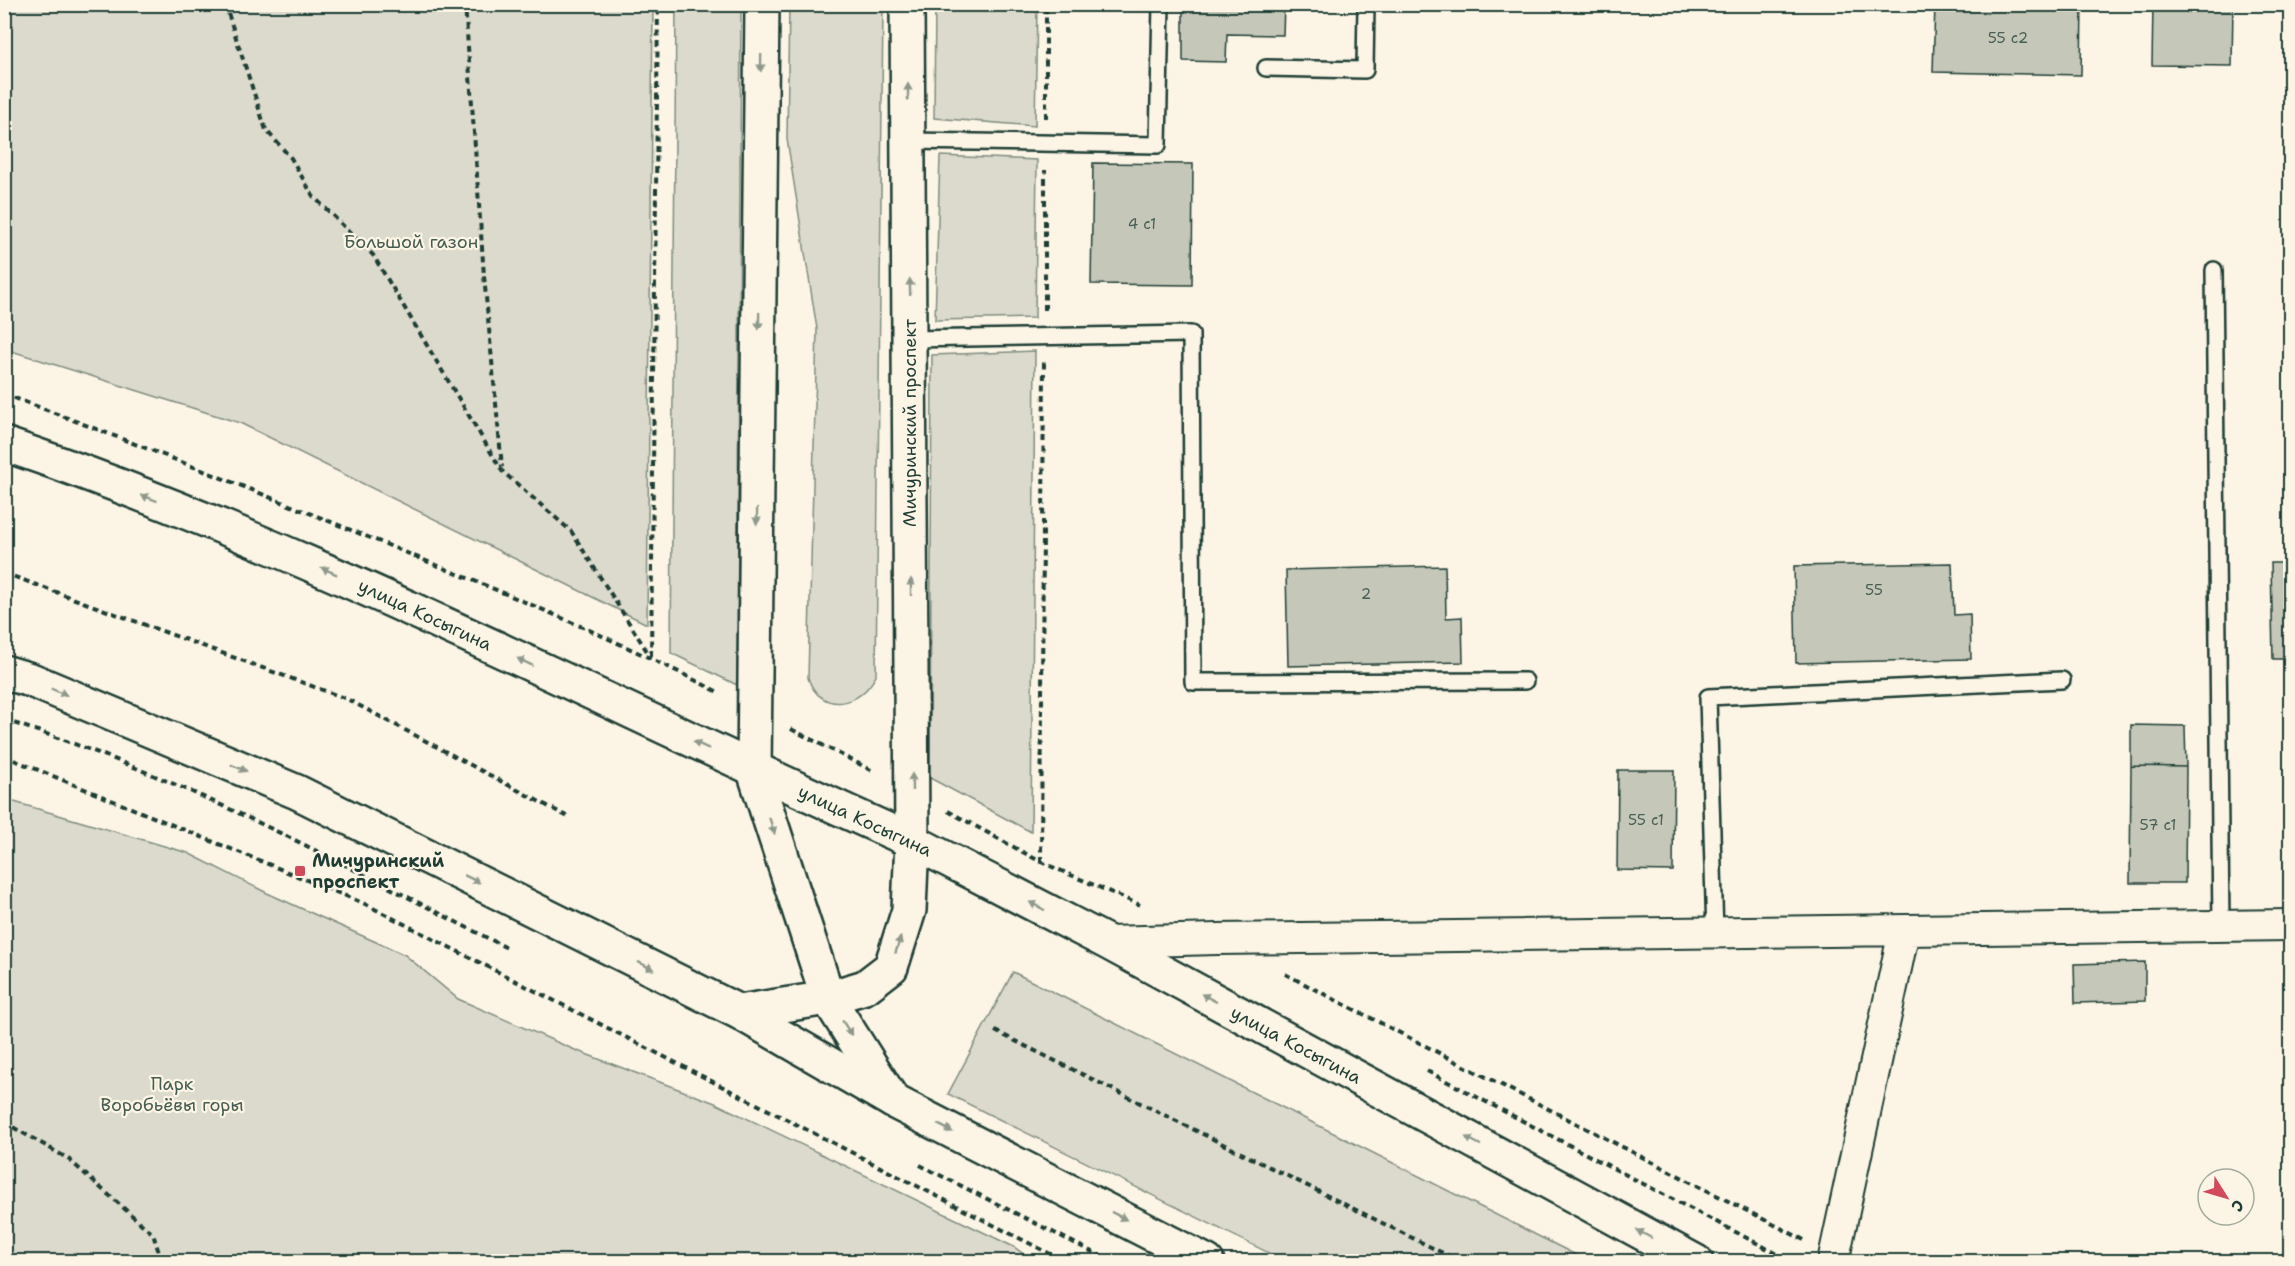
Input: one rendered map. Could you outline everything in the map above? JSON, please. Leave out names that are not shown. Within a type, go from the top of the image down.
[{"type":"main road","points":[[762,4],[754,771],[828,998],[893,1101]]},
{"type":"main road","name":"Мичуринский проспект","points":[[739,1012],[828,998],[865,987],[891,967],[909,910],[912,790],[907,4]]},
{"type":"main road","name":"улица Косыгина","points":[[4,444],[272,546],[450,626],[754,771],[912,841],[1107,942],[1696,1262]]},
{"type":"main road","points":[[4,672],[32,680],[297,792],[739,1012],[893,1101],[1207,1262]]},
{"type":"street","points":[[1107,942],[2290,925]]},
{"type":"street","points":[[1833,1258],[1904,931]]},
{"type":"lane","points":[[908,141],[1158,145],[1161,4]]},
{"type":"lane","points":[[1266,68],[1365,70],[1366,4]]},
{"type":"lane","points":[[2214,270],[2221,926]]},
{"type":"lane","points":[[910,339],[1191,334],[1193,682],[1525,681]]},
{"type":"lane","points":[[1715,934],[1708,697],[2062,680]]},
{"type":"path","points":[[225,4],[266,130],[291,158],[313,196],[373,255],[502,471],[571,531],[651,656]]},
{"type":"path","points":[[465,4],[484,276],[502,471]]},
{"type":"path","points":[[651,656],[658,4]]},
{"type":"path","points":[[1041,862],[1046,4]]},
{"type":"path","points":[[4,394],[225,477],[651,656],[912,790],[1041,862],[1143,906]]},
{"type":"path","points":[[4,573],[347,699],[570,818]]},
{"type":"path","points":[[4,720],[47,734],[258,821],[507,948]]},
{"type":"path","points":[[4,756],[363,903],[1066,1262]]},
{"type":"path","points":[[1281,971],[1833,1258]]},
{"type":"path","points":[[995,1031],[1461,1262]]},
{"type":"path","points":[[1426,1071],[1793,1262]]},
{"type":"path","points":[[4,1122],[67,1158],[153,1234],[162,1262]]},
{"type":"path","points":[[920,1165],[1112,1262]]},
{"type":"path","points":[[4,1256],[24,1262]]},
{"type":"green space","name":"Большой газон","points":[[4,5],[653,5],[647,624],[240,423],[5,349]]},
{"type":"green space","points":[[676,5],[741,5],[737,685],[671,653]]},
{"type":"green space","points":[[789,5],[883,5],[876,675],[870,686],[861,694],[852,700],[842,702],[832,702],[822,698],[814,690],[808,678],[817,329],[787,139]]},
{"type":"green space","points":[[935,5],[1037,5],[1035,126],[934,118]]},
{"type":"green space","points":[[940,156],[1037,160],[1035,318],[935,320]]},
{"type":"green space","points":[[1035,351],[1031,832],[930,778],[932,355]]},
{"type":"green space","name":"Парк Воробьёвы горы","points":[[4,799],[188,853],[267,893],[405,955],[458,999],[575,1050],[715,1103],[1014,1247],[1033,1261],[5,1261]]},
{"type":"green space","points":[[1013,972],[1588,1261],[1285,1261],[948,1094]]},
{"type":"building","points":[[1183,4],[1284,4],[1283,35],[1227,34],[1226,62],[1183,61]]},
{"type":"building","points":[[1935,4],[2082,4],[2081,75],[1933,72]]},
{"type":"building","points":[[2153,4],[2233,4],[2232,66],[2152,65]]},
{"type":"building","points":[[1093,163],[1193,164],[1192,285],[1091,284]]},
{"type":"building","points":[[1952,563],[1954,615],[1970,614],[1971,659],[1796,663],[1794,566]]},
{"type":"building","points":[[2271,563],[2290,563],[2290,659],[2273,659]]},
{"type":"building","points":[[1445,566],[1446,618],[1462,617],[1463,662],[1288,666],[1286,570]]},
{"type":"building","points":[[2131,725],[2185,726],[2186,767],[2131,766]]},
{"type":"building","points":[[2131,766],[2186,767],[2185,883],[2130,883]]},
{"type":"building","points":[[1618,770],[1674,770],[1673,871],[1617,870]]},
{"type":"building","points":[[2145,962],[2145,1001],[2075,1003],[2074,964]]},
{"type":"place","name":"Мичуринский проспект","points":[[300,871]]}]
